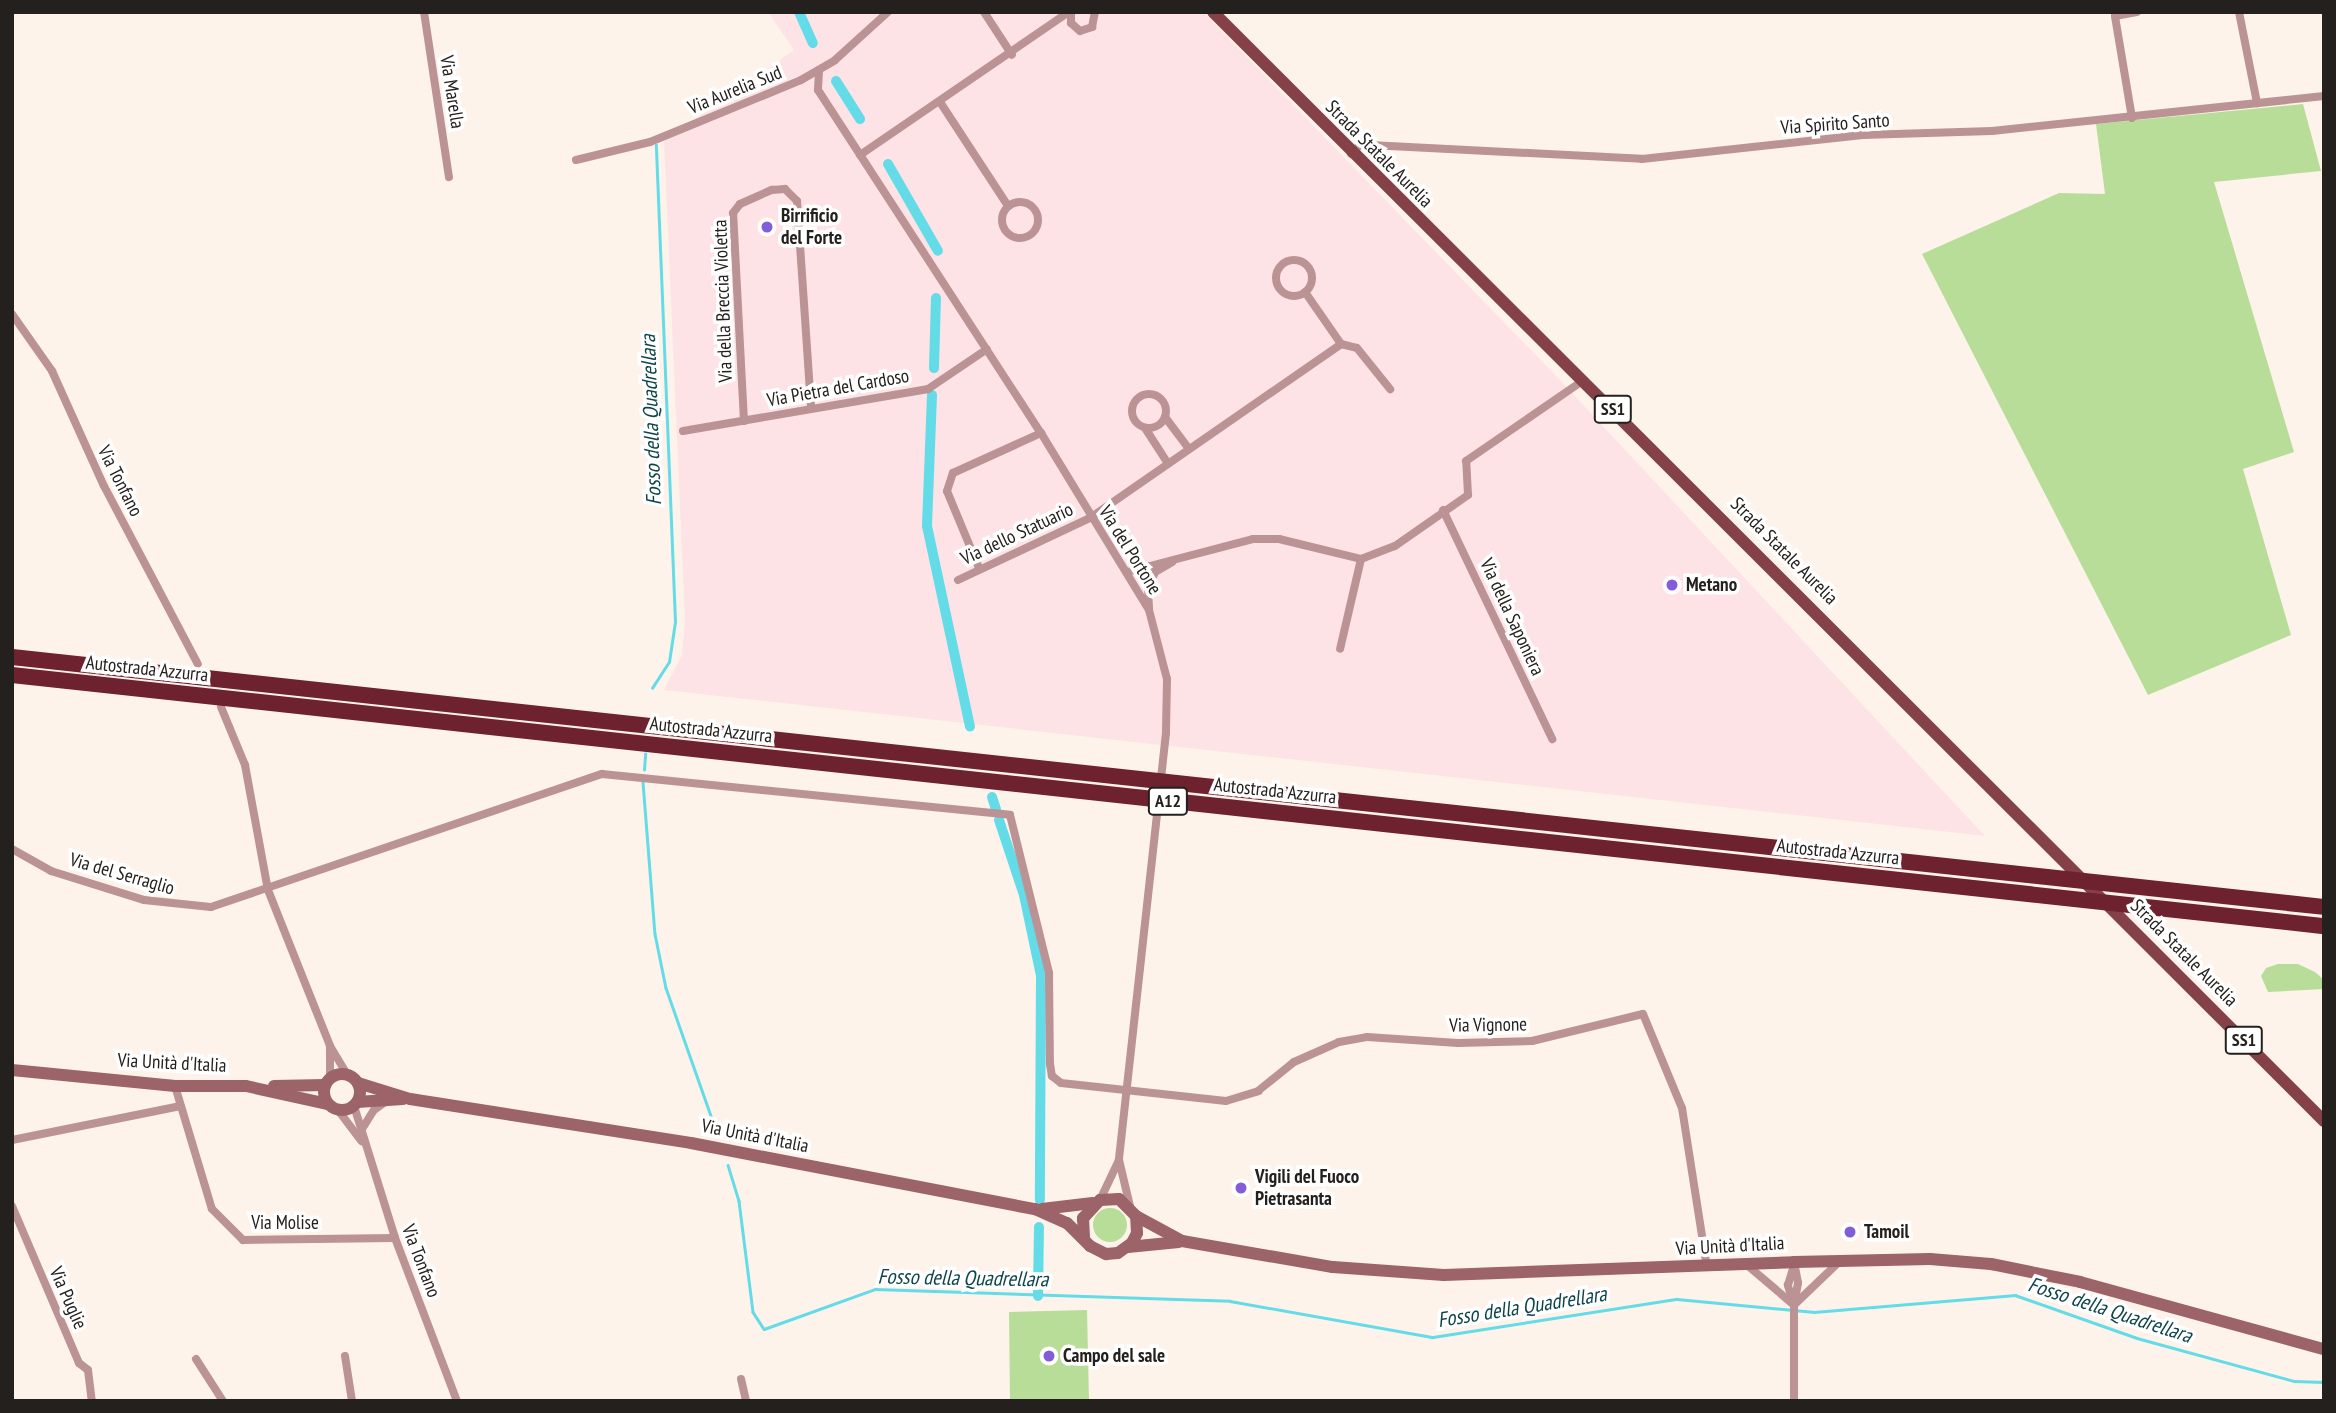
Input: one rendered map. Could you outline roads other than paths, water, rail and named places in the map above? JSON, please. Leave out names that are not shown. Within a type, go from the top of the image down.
[{"type":"highway","name":"Autostrada Azzurra","points":[[12,657],[2324,906]]},
{"type":"highway","name":"Autostrada Azzurra","points":[[12,675],[2324,926]]},
{"type":"main road","name":"Strada Statale Aurelia","points":[[1213,12],[1351,154],[1584,380],[2324,1121]]},
{"type":"main road","name":"Via Unità d'Italia","points":[[12,1070],[175,1086],[246,1086],[333,1107]]},
{"type":"main road","points":[[353,1079],[355,1104]]},
{"type":"main road","points":[[246,1086],[353,1079],[410,1099]]},
{"type":"main road","points":[[328,1082],[333,1107],[410,1099]]},
{"type":"main road","name":"Via Unità d'Italia","points":[[410,1099],[691,1143],[1035,1209],[1067,1223],[1084,1237]]},
{"type":"main road","points":[[1035,1209],[1064,1209],[1112,1198],[1133,1211],[1137,1233],[1128,1247]]},
{"type":"main road","points":[[1097,1201],[1083,1218],[1084,1237],[1100,1252],[1118,1253],[1128,1247],[1182,1241]]},
{"type":"main road","name":"Via Unità d'Italia","points":[[1133,1211],[1182,1241],[1333,1266],[1444,1275],[1794,1262],[1952,1260],[2021,1268],[2324,1349]]},
{"type":"street","name":"Via Marella","points":[[424,12],[449,177]]},
{"type":"street","name":"Via Aurelia Sud","points":[[576,160],[650,142],[819,70],[888,12]]},
{"type":"street","points":[[984,12],[1012,55]]},
{"type":"street","points":[[860,155],[1012,55],[1070,12]]},
{"type":"street","points":[[1070,12],[1071,23],[1080,31],[1092,27],[1094,12]]},
{"type":"street","points":[[2132,118],[2115,16],[2137,12]]},
{"type":"street","points":[[2239,12],[2257,103]]},
{"type":"street","name":"Via del Portone","points":[[819,70],[818,90],[1041,433],[1090,518],[1149,610],[1167,679],[1166,733],[1119,1160],[1097,1201]]},
{"type":"street","name":"Via Spirito Santo","points":[[1351,154],[1360,145],[1370,145],[1642,159],[1863,135],[1965,133],[2132,118],[2324,96]]},
{"type":"street","points":[[940,102],[1008,206]]},
{"type":"street","name":"Via della Breccia Violetta","points":[[744,421],[733,213],[740,204],[772,190],[785,189],[797,201],[811,409]]},
{"type":"street","points":[[1025,202],[1035,209],[1037,226],[1029,235],[1012,236],[1003,228],[1002,216],[1008,206],[1025,202]]},
{"type":"street","points":[[1286,262],[1303,262],[1311,271],[1311,283],[1305,292],[1293,296],[1278,287],[1276,276],[1286,262]]},
{"type":"street","points":[[1305,292],[1340,344],[1357,348],[1390,389]]},
{"type":"street","name":"Via Tonfano","points":[[12,314],[52,371],[104,486],[198,664]]},
{"type":"street","name":"Via dello Statuario","points":[[958,580],[978,568],[1090,518],[1188,447],[1340,344]]},
{"type":"street","name":"Via Pietra del Cardoso","points":[[684,431],[929,389],[986,349]]},
{"type":"street","points":[[1127,572],[1183,555],[1253,539],[1279,539],[1361,559],[1395,546],[1468,495],[1466,461],[1584,380]]},
{"type":"street","points":[[1167,462],[1132,412],[1141,396],[1153,394],[1163,400],[1165,417],[1188,447]]},
{"type":"street","points":[[1145,428],[1159,425],[1165,417]]},
{"type":"street","points":[[978,568],[947,491],[953,473],[1041,433]]},
{"type":"street","name":"Via della Saponiera","points":[[1443,510],[1552,739]]},
{"type":"street","points":[[1149,610],[1148,588],[1155,572],[1183,555]]},
{"type":"street","points":[[1339,649],[1361,559]]},
{"type":"street","points":[[221,707],[246,765],[268,890],[330,1046],[353,1079]]},
{"type":"street","name":"Via del Serraglio","points":[[12,849],[51,871],[186,908],[211,907],[268,890],[602,774],[1010,815],[1049,973],[1052,1076],[1061,1083],[1126,1090]]},
{"type":"street","name":"Via Vignone","points":[[1126,1090],[1226,1101],[1258,1091],[1294,1062],[1339,1042],[1367,1037],[1458,1043],[1532,1041],[1643,1014],[1682,1108],[1707,1267]]},
{"type":"street","points":[[328,1082],[330,1046]]},
{"type":"street","name":"Via Molise","points":[[175,1086],[212,1209],[243,1240],[395,1238]]},
{"type":"street","points":[[362,1129],[374,1110],[390,1100]]},
{"type":"street","name":"Via Tonfano","points":[[355,1104],[363,1143],[395,1238],[457,1401]]},
{"type":"street","points":[[12,1140],[181,1106]]},
{"type":"street","points":[[333,1107],[363,1143]]},
{"type":"street","points":[[1119,1160],[1133,1211]]},
{"type":"street","name":"Via Puglie","points":[[12,1206],[79,1363],[88,1370],[92,1401]]},
{"type":"street","points":[[1794,1305],[1841,1261]]},
{"type":"street","points":[[1794,1262],[1788,1285],[1794,1305],[1794,1401]]},
{"type":"street","points":[[1747,1265],[1794,1305]]},
{"type":"street","points":[[345,1356],[352,1401]]},
{"type":"street","points":[[196,1359],[223,1401]]},
{"type":"street","points":[[741,1379],[746,1401]]},
{"type":"waterway","points":[[799,12],[813,43]]},
{"type":"waterway","points":[[836,81],[860,119]]},
{"type":"waterway","name":"Fosso della Quadrellara","points":[[652,688],[669,662],[675,622],[656,145]]},
{"type":"waterway","points":[[888,164],[938,251]]},
{"type":"waterway","points":[[934,368],[936,298]]},
{"type":"waterway","points":[[932,395],[927,526],[970,726]]},
{"type":"waterway","name":"Fosso della Quadrellara","points":[[644,770],[645,754]]},
{"type":"waterway","name":"Fosso della Quadrellara","points":[[643,782],[655,934],[666,988],[718,1136]]},
{"type":"waterway","points":[[992,797],[996,809]]},
{"type":"waterway","points":[[999,820],[1024,895],[1041,976],[1040,1200]]},
{"type":"waterway","name":"Fosso della Quadrellara","points":[[728,1165],[739,1201],[753,1312],[764,1329],[875,1289],[1230,1301],[1433,1337],[1677,1299],[1814,1312],[2015,1295],[2137,1338],[2294,1381],[2324,1382]]},
{"type":"waterway","points":[[1038,1296],[1039,1227]]},
{"type":"place","name":"Birrificio del Forte","points":[[767,227]]},
{"type":"place","name":"Metano","points":[[1672,585]]},
{"type":"place","name":"Vigili del Fuoco Pietrasanta","points":[[1241,1188]]},
{"type":"place","name":"Tamoil","points":[[1850,1232]]},
{"type":"place","name":"Campo del sale","points":[[1049,1356]]}]
